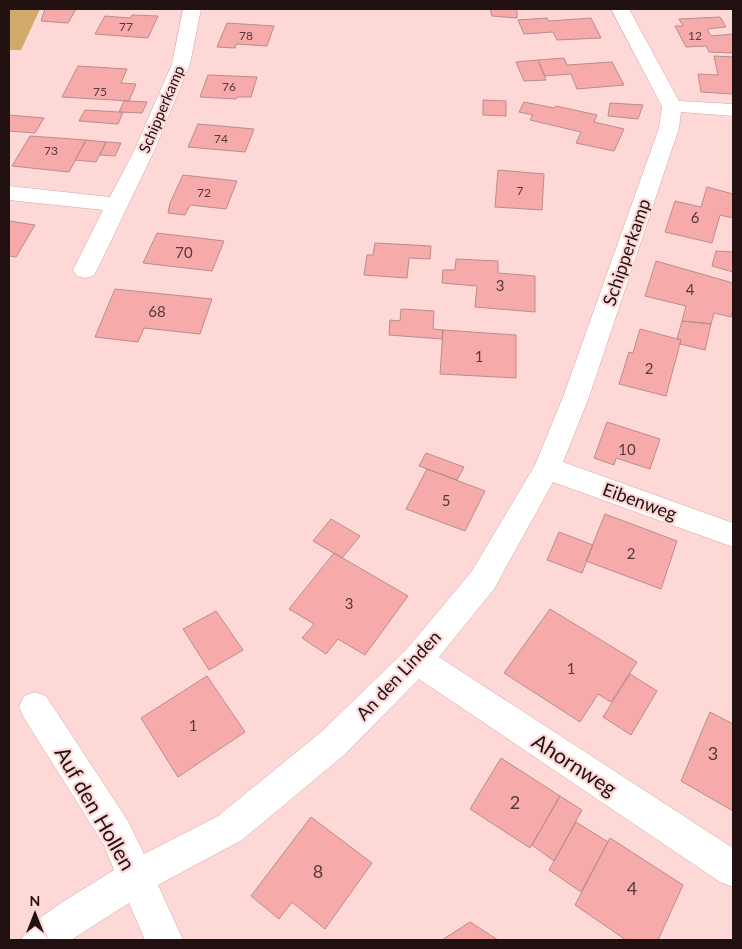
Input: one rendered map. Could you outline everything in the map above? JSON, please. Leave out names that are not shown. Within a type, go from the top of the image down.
[{"type":"street","name":"Schipperkamp","points":[[85,270],[144,151],[181,64],[192,9]]},
{"type":"street","points":[[620,9],[672,106],[733,110]]},
{"type":"street","name":"Schipperkamp","points":[[576,397],[669,128],[672,106]]},
{"type":"street","points":[[9,193],[118,205]]},
{"type":"street","name":"An den Linden","points":[[40,940],[77,914],[137,877],[230,828],[332,744],[417,660],[483,580],[547,468],[576,397]]},
{"type":"street","name":"Eibenweg","points":[[547,468],[733,535]]},
{"type":"street","name":"Ahornweg","points":[[417,660],[733,869]]},
{"type":"street","name":"Auf den Hollen","points":[[35,707],[116,833],[164,940]]},
{"type":"shaded area","points":[[9,9],[40,9],[21,50],[9,50]]},
{"type":"building","points":[[45,9],[76,9],[68,23],[41,21]]},
{"type":"building","points":[[490,9],[517,9],[517,18],[492,16]]},
{"type":"building","points":[[132,15],[158,16],[148,38],[95,34],[105,16],[130,18]]},
{"type":"building","points":[[720,17],[726,27],[707,29],[711,36],[733,34],[733,53],[709,52],[706,46],[686,47],[675,26],[683,26],[679,19]]},
{"type":"building","points":[[547,18],[549,21],[591,18],[601,38],[557,40],[553,32],[524,34],[518,20]]},
{"type":"building","points":[[227,23],[274,26],[267,46],[236,44],[235,48],[217,47]]},
{"type":"building","points":[[714,56],[733,57],[733,94],[701,92],[698,74],[718,75]]},
{"type":"building","points":[[564,58],[567,65],[612,62],[624,85],[577,89],[571,74],[545,76],[538,60]]},
{"type":"building","points":[[538,60],[546,80],[524,81],[516,62]]},
{"type":"building","points":[[78,66],[127,69],[121,83],[136,84],[129,101],[62,97]]},
{"type":"building","points":[[208,75],[257,77],[251,97],[237,97],[236,99],[200,97]]},
{"type":"building","points":[[483,100],[506,101],[506,116],[483,115]]},
{"type":"building","points":[[124,101],[147,102],[142,113],[119,112]]},
{"type":"building","points":[[524,102],[554,108],[556,106],[597,115],[594,122],[624,129],[614,151],[576,143],[581,132],[530,120],[533,115],[519,112]]},
{"type":"building","points":[[610,103],[643,105],[638,119],[608,116]]},
{"type":"building","points":[[85,110],[123,112],[118,124],[79,121]]},
{"type":"building","points":[[9,115],[44,118],[35,133],[9,131]]},
{"type":"building","points":[[198,124],[254,129],[245,152],[188,147]]},
{"type":"building","points":[[30,136],[86,140],[69,172],[12,166]]},
{"type":"building","points":[[86,140],[106,142],[96,162],[75,160]]},
{"type":"building","points":[[106,142],[121,143],[115,156],[100,155]]},
{"type":"building","points":[[498,170],[544,174],[542,210],[495,207]]},
{"type":"building","points":[[183,175],[237,181],[226,209],[190,205],[185,215],[168,213],[170,203]]},
{"type":"building","points":[[707,187],[733,194],[733,218],[720,215],[712,243],[665,232],[675,201],[701,207]]},
{"type":"building","points":[[9,221],[35,225],[16,257],[9,256]]},
{"type":"building","points":[[157,233],[224,241],[212,271],[143,263]]},
{"type":"building","points":[[375,243],[431,246],[430,259],[409,258],[407,278],[364,275],[367,255],[373,255]]},
{"type":"building","points":[[716,251],[733,252],[733,272],[712,266]]},
{"type":"building","points":[[456,259],[498,261],[498,273],[535,276],[535,312],[475,307],[477,286],[442,283],[443,270],[455,270]]},
{"type":"building","points":[[656,261],[733,283],[733,309],[731,317],[714,313],[711,324],[682,321],[686,306],[645,296]]},
{"type":"building","points":[[115,289],[212,299],[200,334],[144,328],[138,342],[95,337]]},
{"type":"building","points":[[401,309],[434,311],[433,329],[443,330],[442,339],[389,335],[390,320],[400,321]]},
{"type":"building","points":[[682,321],[711,324],[705,350],[680,344],[681,340],[677,339]]},
{"type":"building","points":[[640,329],[681,340],[666,396],[619,384],[629,352],[633,353]]},
{"type":"building","points":[[443,330],[516,335],[516,378],[440,374]]},
{"type":"building","points":[[607,422],[660,439],[650,469],[616,458],[614,465],[594,458]]},
{"type":"building","points":[[426,453],[464,467],[457,480],[419,466]]},
{"type":"building","points":[[427,469],[485,491],[465,531],[406,509]]},
{"type":"building","points":[[605,514],[677,541],[661,589],[586,561]]},
{"type":"building","points":[[331,519],[360,536],[342,558],[313,541]]},
{"type":"building","points":[[559,532],[593,545],[582,573],[547,560]]},
{"type":"building","points":[[334,553],[408,596],[365,655],[338,639],[326,654],[302,638],[314,624],[289,609]]},
{"type":"building","points":[[550,609],[637,662],[611,702],[598,694],[580,722],[504,673]]},
{"type":"building","points":[[216,611],[243,650],[209,670],[183,629]]},
{"type":"building","points":[[630,674],[657,691],[631,735],[603,717]]},
{"type":"building","points":[[207,676],[245,732],[178,777],[141,718]]},
{"type":"building","points":[[710,712],[733,724],[733,811],[681,781]]},
{"type":"building","points":[[501,758],[560,796],[530,848],[470,809]]},
{"type":"building","points":[[560,796],[582,810],[554,861],[532,845]]},
{"type":"building","points":[[311,817],[372,863],[325,929],[292,902],[279,919],[251,896]]},
{"type":"building","points":[[576,822],[608,842],[581,892],[549,870]]},
{"type":"building","points":[[610,838],[683,885],[658,940],[626,940],[575,905]]},
{"type":"building","points":[[470,922],[498,940],[442,940]]}]
